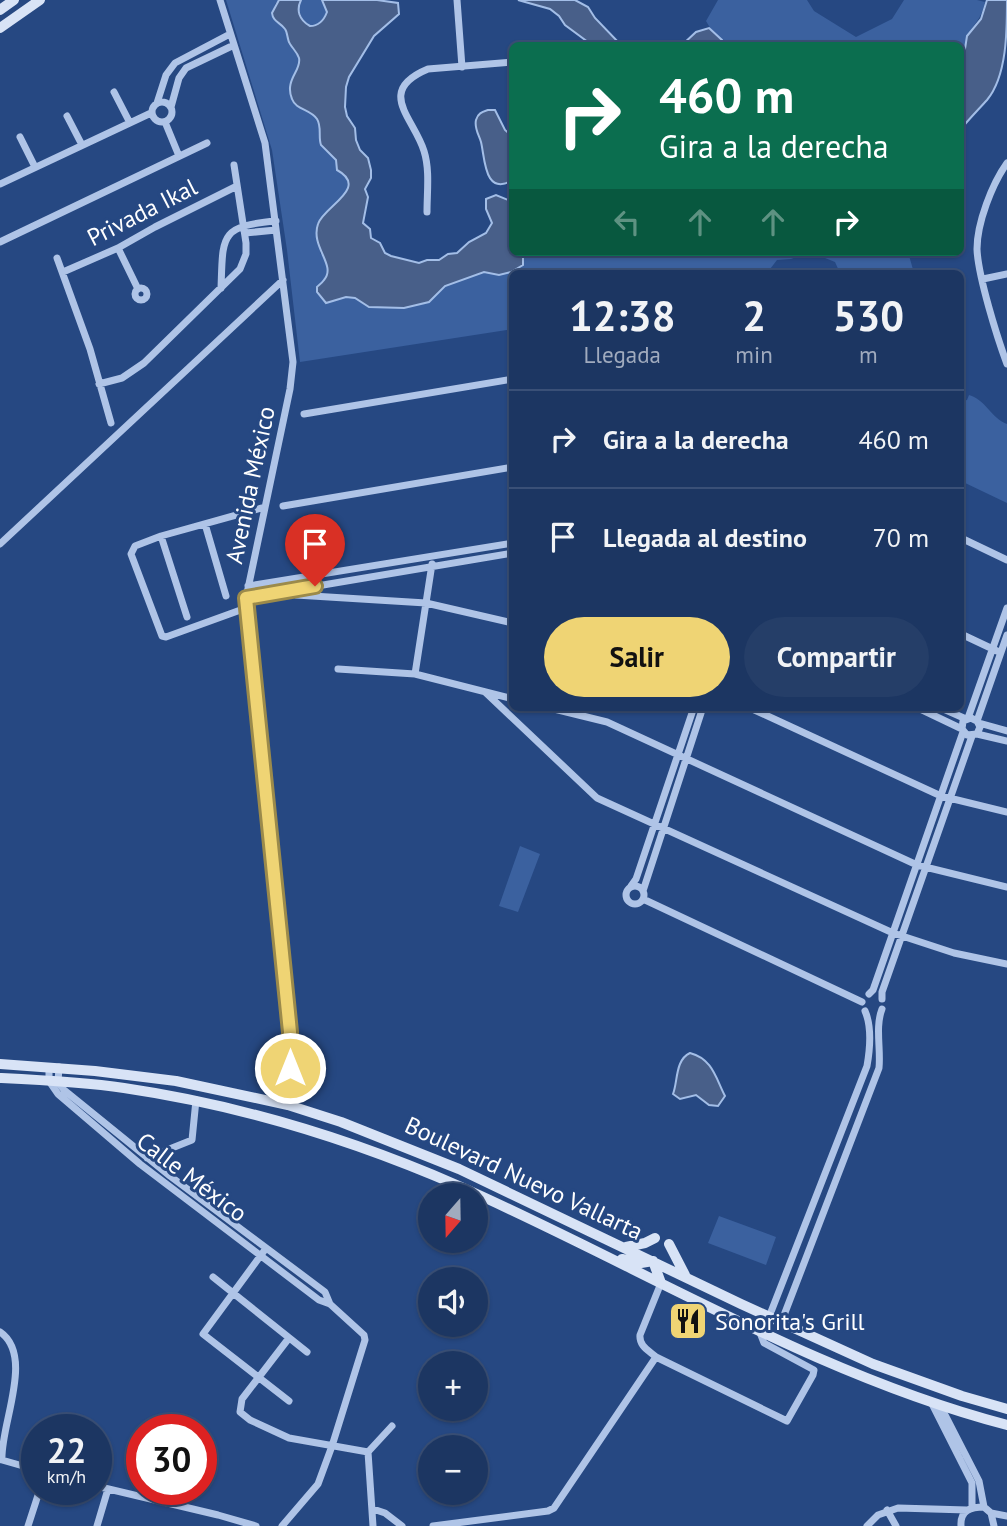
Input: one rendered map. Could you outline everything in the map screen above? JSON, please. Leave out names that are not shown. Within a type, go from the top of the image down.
[{"type":"main road","points":[[0,10],[14,0]]},
{"type":"main road","points":[[0,28],[40,0]]},
{"type":"main road","name":"Boulevard Nuevo Vallarta","points":[[0,1064],[54,1067],[176,1081],[288,1105],[341,1122],[420,1152],[873,1364],[961,1396],[1007,1409]]},
{"type":"main road","name":"Boulevard Nuevo Vallarta","points":[[0,1078],[121,1087],[196,1100],[279,1120],[378,1153],[460,1187],[867,1378],[935,1404],[1007,1425]]},
{"type":"main road","points":[[624,1247],[635,1246],[655,1238]]},
{"type":"main road","points":[[669,1244],[685,1275]]},
{"type":"main road","points":[[601,1254],[641,1264],[653,1261],[660,1280]]},
{"type":"main road","points":[[660,1280],[667,1267]]},
{"type":"main road","points":[[867,1378],[873,1364]]},
{"type":"street","name":"Avenida México","points":[[220,0],[265,143],[293,362],[246,598],[290,1032],[288,1105]]},
{"type":"street","points":[[457,0],[462,67]]},
{"type":"street","points":[[0,184],[151,113],[166,75],[175,63],[230,34]]},
{"type":"street","points":[[151,113],[154,119],[165,122],[170,119],[178,78],[186,68],[234,45]]},
{"type":"street","points":[[426,212],[428,173],[424,151],[402,110],[400,100],[408,82],[416,74],[428,69],[509,62]]},
{"type":"street","points":[[114,92],[130,123]]},
{"type":"street","points":[[157,103],[167,103],[171,107]]},
{"type":"street","points":[[67,116],[82,145]]},
{"type":"street","points":[[165,122],[179,156]]},
{"type":"street","points":[[20,137],[35,167]]},
{"type":"street","points":[[0,242],[207,143]]},
{"type":"street","points":[[1007,163],[995,183],[977,248],[1007,363]]},
{"type":"street","points":[[99,384],[134,371],[240,269],[246,254],[234,165]]},
{"type":"street","name":"Privada Ikal","points":[[63,272],[118,248],[237,186]]},
{"type":"street","points":[[221,288],[224,245],[233,231],[276,225]]},
{"type":"street","points":[[118,248],[138,289]]},
{"type":"street","points":[[57,258],[90,349],[111,423]]},
{"type":"street","points":[[983,279],[1007,274]]},
{"type":"street","points":[[0,544],[283,280]]},
{"type":"street","points":[[304,414],[509,380]]},
{"type":"street","points":[[283,506],[509,468]]},
{"type":"street","points":[[246,608],[166,637],[162,636],[131,554],[135,546],[161,536],[265,508]]},
{"type":"street","points":[[205,524],[226,596]]},
{"type":"street","points":[[161,536],[187,617]]},
{"type":"street","points":[[964,539],[1007,560]]},
{"type":"street","points":[[248,586],[509,544]]},
{"type":"street","points":[[246,598],[509,554]]},
{"type":"street","points":[[415,674],[432,558]]},
{"type":"street","points":[[286,581],[288,591]]},
{"type":"street","points":[[315,586],[317,597]]},
{"type":"street","points":[[288,591],[296,595],[317,597],[426,603],[509,623]]},
{"type":"street","points":[[781,1323],[878,1068],[881,1053],[878,1018],[882,1009],[882,992],[925,868],[963,721],[967,719],[1007,608]]},
{"type":"street","points":[[964,635],[1001,652]]},
{"type":"street","points":[[862,1002],[873,990],[917,865],[974,735],[1007,635]]},
{"type":"street","points":[[338,669],[415,674],[509,697]]},
{"type":"street","points":[[485,692],[597,798],[901,937],[954,953],[1007,964]]},
{"type":"street","points":[[563,711],[607,722],[917,865],[1007,887]]},
{"type":"street","points":[[682,757],[693,711]]},
{"type":"street","points":[[659,826],[643,895],[636,904],[628,901],[626,893],[636,879],[659,826],[682,757],[701,711]]},
{"type":"street","points":[[757,711],[945,798],[1007,813]]},
{"type":"street","points":[[924,711],[974,735],[1007,741]]},
{"type":"street","points":[[948,711],[1007,731]]},
{"type":"street","points":[[631,886],[640,887],[643,895],[862,1002],[868,1018],[870,1052],[867,1066],[769,1317]]},
{"type":"street","points":[[869,995],[874,994],[882,999]]},
{"type":"street","points":[[865,1011],[874,1014],[882,1009]]},
{"type":"street","points":[[867,1066],[878,1068]]},
{"type":"street","points":[[53,1082],[54,1067]]},
{"type":"street","name":"Calle México","points":[[53,1082],[147,1158],[325,1292],[330,1304]]},
{"type":"street","name":"Calle México","points":[[53,1082],[58,1094],[140,1164],[319,1300],[330,1304],[364,1335],[365,1340],[332,1447]]},
{"type":"street","points":[[147,1158],[192,1140],[196,1100]]},
{"type":"street","points":[[831,1160],[842,1164]]},
{"type":"street","points":[[267,1247],[203,1334],[257,1379],[289,1401]]},
{"type":"street","points":[[792,1259],[804,1262]]},
{"type":"street","points":[[213,1277],[307,1352]]},
{"type":"street","points":[[660,1280],[640,1335],[639,1341],[643,1346],[656,1357],[787,1421],[814,1370],[764,1343],[758,1329]]},
{"type":"street","points":[[781,1288],[792,1292]]},
{"type":"street","points":[[0,1332],[12,1345],[16,1361],[2,1460],[21,1465]]},
{"type":"street","points":[[289,1338],[242,1399],[240,1412],[250,1420],[289,1438],[368,1452]]},
{"type":"street","points":[[0,1340],[12,1345]]},
{"type":"street","points":[[433,1526],[554,1508],[656,1357]]},
{"type":"street","points":[[935,1404],[994,1526]]},
{"type":"street","points":[[373,1526],[368,1452],[392,1426]]},
{"type":"street","points":[[282,1526],[318,1484],[332,1447]]},
{"type":"street","points":[[961,1526],[961,1519],[969,1508],[975,1482]]},
{"type":"street","points":[[112,1490],[256,1526]]},
{"type":"street","points":[[28,1526],[35,1505]]},
{"type":"street","points":[[97,1526],[103,1505]]},
{"type":"street","points":[[867,1526],[878,1514],[898,1508],[969,1508],[1007,1516]]},
{"type":"street","points":[[373,1509],[385,1513],[402,1526]]},
{"type":"street","points":[[887,1510],[896,1526]]},
{"type":"shaded area","points":[[226,0],[279,0],[275,4],[273,19],[287,31],[288,43],[299,58],[290,90],[301,105],[318,120],[322,145],[337,160],[347,182],[346,194],[328,210],[320,253],[327,266],[323,282],[346,297],[355,298],[369,307],[404,308],[429,302],[444,286],[484,272],[499,275],[524,256],[799,256],[777,260],[769,270],[509,270],[509,330],[300,362],[272,150]]},
{"type":"shaded area","points":[[279,0],[301,0],[300,15],[303,21],[313,26],[319,24],[326,15],[322,0],[377,0],[398,3],[399,14],[374,36],[349,77],[346,87],[347,116],[355,128],[356,140],[360,150],[368,158],[371,170],[371,178],[365,189],[368,197],[363,223],[370,229],[371,238],[380,243],[385,253],[391,256],[419,263],[439,260],[448,254],[457,253],[469,242],[486,233],[492,223],[486,209],[486,199],[496,195],[509,200],[509,256],[523,256],[523,265],[509,270],[509,272],[499,275],[484,272],[445,286],[429,302],[404,308],[369,307],[355,298],[346,297],[326,303],[317,292],[317,287],[327,274],[327,268],[316,232],[322,218],[347,191],[349,184],[346,177],[337,170],[336,160],[321,145],[317,119],[292,99],[290,86],[299,58],[289,42],[287,32],[272,13]]},
{"type":"shaded area","points":[[301,0],[322,0],[327,12],[320,23],[309,26],[303,22],[298,6]]},
{"type":"shaded area","points":[[518,0],[575,0],[588,7],[618,42],[588,42],[565,25],[550,9]]},
{"type":"shaded area","points":[[718,0],[807,0],[814,11],[856,37],[892,19],[904,0],[985,2],[964,50],[964,42],[722,42],[706,21]]},
{"type":"shaded area","points":[[987,0],[1007,0],[1006,39],[999,79],[987,100],[964,126],[964,50],[967,36],[981,19]]},
{"type":"shaded area","points":[[709,28],[722,42],[685,42],[696,32]]},
{"type":"shaded area","points":[[495,110],[509,134],[509,182],[503,184],[491,180],[485,166],[476,129],[478,116],[482,112]]},
{"type":"shaded area","points":[[820,256],[909,256],[913,270],[839,270],[835,262]]},
{"type":"shaded area","points":[[969,395],[975,397],[1007,424],[1007,503],[964,482],[964,401]]},
{"type":"shaded area","points":[[520,846],[540,854],[518,912],[499,906]]},
{"type":"shaded area","points":[[690,1053],[704,1060],[716,1077],[725,1096],[718,1106],[709,1105],[696,1095],[680,1099],[673,1094],[679,1066]]},
{"type":"shaded area","points":[[719,1216],[776,1237],[766,1265],[708,1243]]},
{"type":"place","name":"Sonorita's Grill","points":[[688,1321]]},
{"type":"route","points":[[290,1068],[290,1032],[274,860],[246,598],[315,586]]}]
